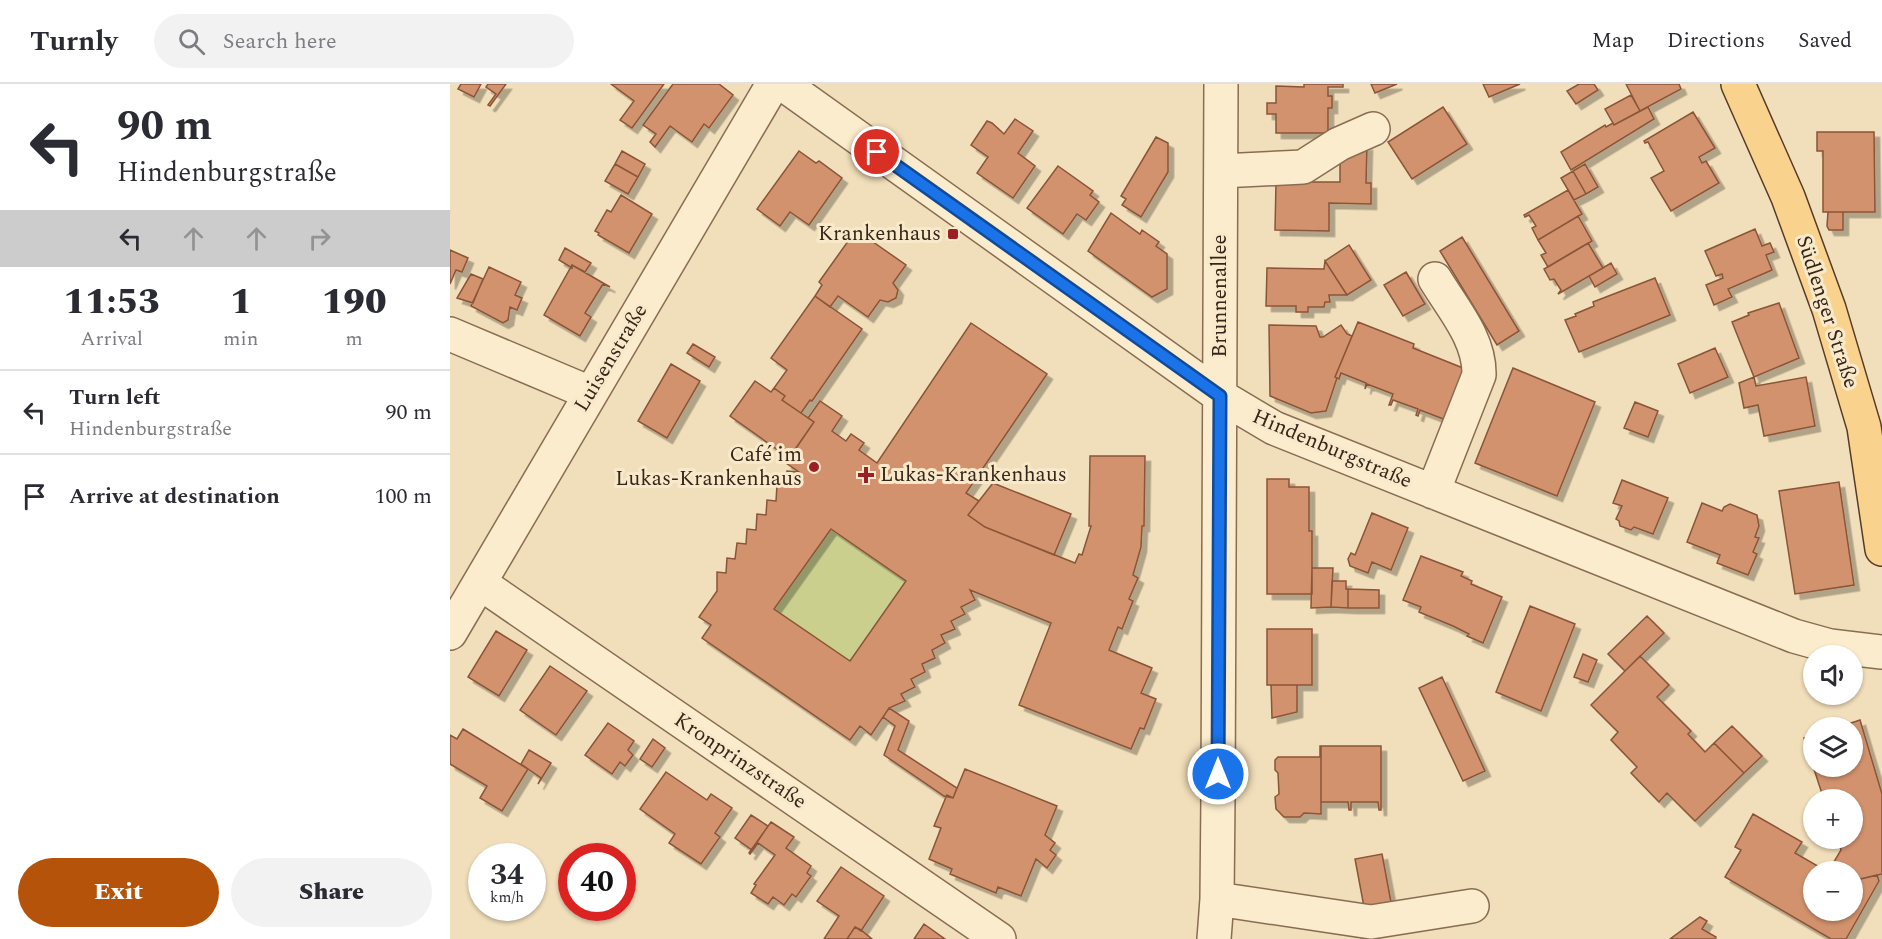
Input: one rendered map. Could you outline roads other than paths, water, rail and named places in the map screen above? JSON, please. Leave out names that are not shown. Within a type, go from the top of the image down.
[{"type":"main road","name":"Südlenger Straße","points":[[1738,84],[1788,197],[1832,320],[1864,427],[1882,549]]},
{"type":"street","name":"Luisenstraße","points":[[450,633],[773,84]]},
{"type":"street","name":"Hindenburgstraße","points":[[783,84],[1220,396],[1274,429],[1794,636],[1830,646],[1882,652]]},
{"type":"street","name":"Brunnenallee","points":[[1214,939],[1217,899],[1221,84]]},
{"type":"street","points":[[1221,171],[1303,167],[1340,144],[1374,129]]},
{"type":"street","points":[[1434,492],[1479,375],[1480,359],[1472,339],[1435,279]]},
{"type":"street","points":[[450,334],[590,393]]},
{"type":"street","name":"Kronprinzstraße","points":[[480,583],[999,939]]},
{"type":"street","points":[[1217,899],[1371,922],[1472,906]]},
{"type":"place","name":"Krankenhaus","points":[[953,234]]},
{"type":"place","name":"Café im Lukas-Krankenhaus","points":[[814,467]]},
{"type":"place","name":"Lukas-Krankenhaus","points":[[866,475]]}]
